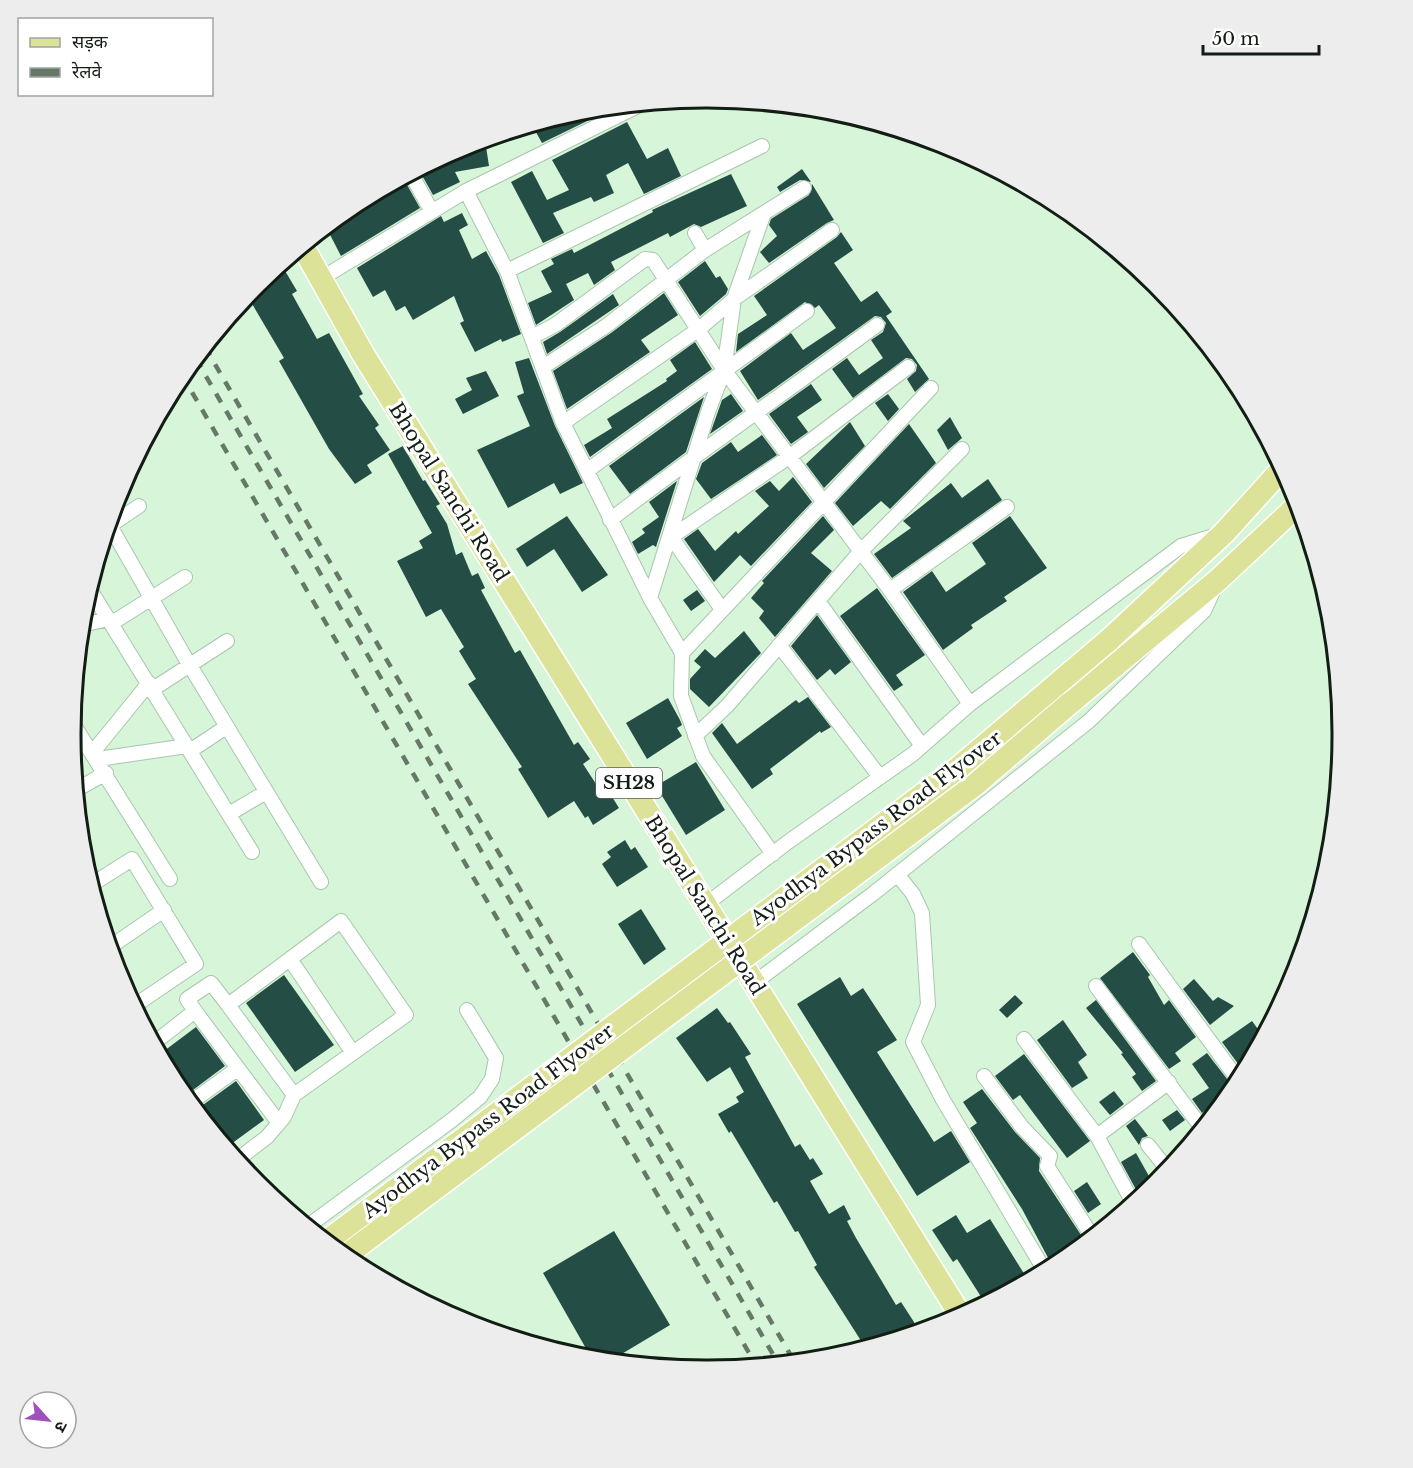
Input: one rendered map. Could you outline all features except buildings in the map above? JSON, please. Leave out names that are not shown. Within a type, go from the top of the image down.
[{"type":"main road","name":"Bhopal Sanchi Road","points":[[307,253],[363,354],[956,1308]]},
{"type":"main road","name":"Ayodhya Bypass Road Flyover","points":[[334,1236],[957,769],[1109,640],[1224,533],[1276,476]]},
{"type":"main road","name":"Ayodhya Bypass Road Flyover","points":[[353,1250],[976,784],[1218,580],[1291,512]]},
{"type":"street","points":[[322,278],[431,210],[620,115]]},
{"type":"street","points":[[507,271],[762,146]]},
{"type":"street","points":[[415,181],[431,210]]},
{"type":"street","points":[[543,367],[606,326],[664,279],[705,250],[763,216],[804,188]]},
{"type":"street","points":[[466,191],[507,271],[563,423],[650,598],[682,653],[681,696],[704,756],[773,854]]},
{"type":"street","points":[[650,598],[708,412],[724,370],[734,299],[763,216]]},
{"type":"street","points":[[563,423],[699,329],[734,299],[832,230]]},
{"type":"street","points":[[695,233],[705,250]]},
{"type":"street","points":[[532,337],[555,325],[645,259],[653,260],[724,370],[890,590],[970,704]]},
{"type":"street","points":[[588,470],[807,311]]},
{"type":"street","points":[[610,520],[696,453],[757,414],[877,325]]},
{"type":"street","points":[[670,537],[789,457],[908,367]]},
{"type":"street","points":[[682,653],[721,608],[931,388]]},
{"type":"street","points":[[695,736],[727,705],[860,552],[962,449]]},
{"type":"street","points":[[120,519],[139,506]]},
{"type":"street","points":[[890,590],[1007,507]]},
{"type":"street","points":[[705,906],[922,746],[970,704],[1181,546],[1224,533]]},
{"type":"street","points":[[114,534],[226,727],[321,882]]},
{"type":"street","points":[[670,537],[721,608]]},
{"type":"street","points":[[91,624],[110,621],[185,576]]},
{"type":"street","points":[[754,983],[897,874],[1089,721],[1204,611],[1218,580]]},
{"type":"street","points":[[96,599],[252,852]]},
{"type":"street","points":[[818,601],[922,746]]},
{"type":"street","points":[[95,756],[151,686],[190,666],[227,641]]},
{"type":"street","points":[[779,645],[880,777]]},
{"type":"street","points":[[95,756],[189,748],[226,727]]},
{"type":"street","points":[[81,735],[170,879]]},
{"type":"street","points":[[83,786],[106,773]]},
{"type":"street","points":[[229,814],[266,792]]},
{"type":"street","points":[[98,880],[132,859],[196,964],[141,1001]]},
{"type":"street","points":[[897,874],[913,894],[922,913],[928,1005],[914,1042],[944,1100],[1041,1262]]},
{"type":"street","points":[[117,942],[164,910]]},
{"type":"street","points":[[228,1005],[341,921],[406,1016],[294,1095],[279,1124],[267,1137],[244,1155]]},
{"type":"street","points":[[1139,944],[1233,1072]]},
{"type":"street","points":[[290,959],[353,1053]]},
{"type":"street","points":[[279,1124],[187,999],[211,983],[294,1095]]},
{"type":"street","points":[[1096,986],[1197,1122]]},
{"type":"street","points":[[315,1221],[480,1097],[492,1079],[496,1058],[467,1010]]},
{"type":"street","points":[[160,1038],[195,1011]]},
{"type":"street","points":[[1024,1039],[1097,1136],[1129,1195]]},
{"type":"street","points":[[197,1097],[237,1069]]},
{"type":"street","points":[[984,1076],[1022,1127],[1050,1156],[1047,1166],[1088,1229]]},
{"type":"street","points":[[1097,1136],[1169,1082]]},
{"type":"street","points":[[1148,1145],[1162,1162]]},
{"type":"railway","points":[[209,354],[790,1354]]},
{"type":"railway","points":[[200,366],[774,1355]]},
{"type":"railway","points":[[187,384],[752,1358]]}]
